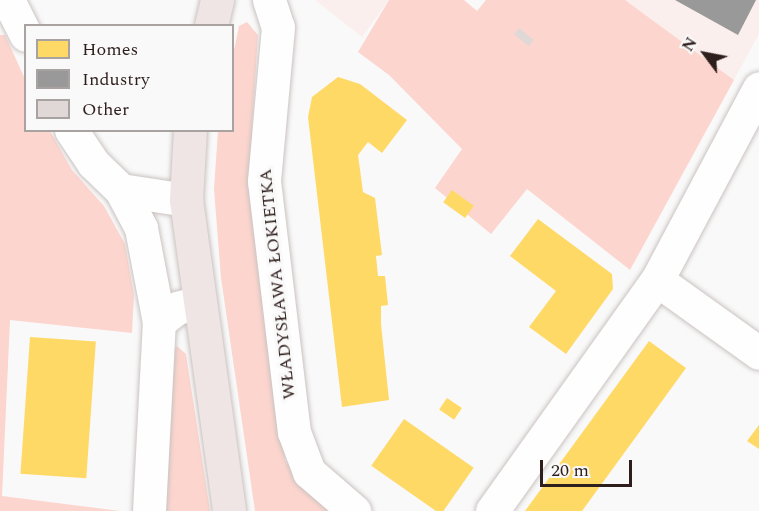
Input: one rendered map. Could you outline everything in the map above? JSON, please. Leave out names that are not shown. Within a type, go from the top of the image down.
[{"type":"main road","points":[[211,24],[217,0]]},
{"type":"main road","points":[[190,132],[186,200],[196,303],[229,511]]},
{"type":"street","points":[[8,0],[24,31]]},
{"type":"street","name":"WŁADYSŁAWA ŁOKIETKA","points":[[269,0],[278,27],[264,181],[294,432],[309,472],[354,511]]},
{"type":"street","points":[[492,511],[657,280],[759,88]]},
{"type":"street","points":[[72,132],[93,163],[121,190],[141,228],[159,322],[149,511]]},
{"type":"street","points":[[121,190],[186,200]]},
{"type":"street","points":[[657,280],[759,353]]},
{"type":"street","points":[[159,322],[177,308],[196,303]]},
{"type":"shaded area","points":[[315,0],[389,0],[362,37]]},
{"type":"shaded area","points":[[389,0],[464,0],[477,11],[486,0],[625,0],[734,80],[630,270],[527,189],[491,234],[435,188],[462,149],[389,75],[358,52]]},
{"type":"shaded area","points":[[625,0],[759,0],[759,34],[734,80]]},
{"type":"shaded area","points":[[247,22],[258,35],[252,129],[285,460],[304,487],[338,511],[255,511],[221,278],[214,189],[218,132],[234,132],[234,50],[239,26]]},
{"type":"shaded area","points":[[0,35],[5,35],[24,77],[24,132],[51,132],[72,170],[104,206],[125,244],[134,295],[132,333],[10,320],[2,496],[120,511],[0,511]]},
{"type":"shaded area","points":[[177,346],[186,354],[210,511],[160,511],[173,349]]},
{"type":"building: Homes","points":[[338,77],[360,84],[407,120],[382,153],[368,142],[358,155],[363,192],[375,198],[382,255],[376,256],[378,276],[385,276],[388,305],[381,306],[381,324],[389,400],[342,407],[308,117],[312,97]]},
{"type":"building: Homes","points":[[452,190],[474,206],[465,218],[443,202]]},
{"type":"building: Homes","points":[[538,219],[612,274],[613,289],[566,354],[529,327],[556,291],[510,256]]},
{"type":"building: Homes","points":[[30,337],[96,342],[86,478],[20,474]]},
{"type":"building: Homes","points":[[649,341],[686,368],[582,511],[525,511]]},
{"type":"building: Homes","points":[[447,398],[462,408],[454,420],[439,410]]},
{"type":"building: Homes","points":[[404,419],[474,468],[443,511],[436,511],[371,466]]},
{"type":"building: Homes","points":[[759,425],[759,449],[747,441]]},
{"type":"building: Industry","points":[[675,0],[756,0],[738,35]]},
{"type":"building: Other","points":[[519,28],[534,40],[529,46],[514,34]]}]
